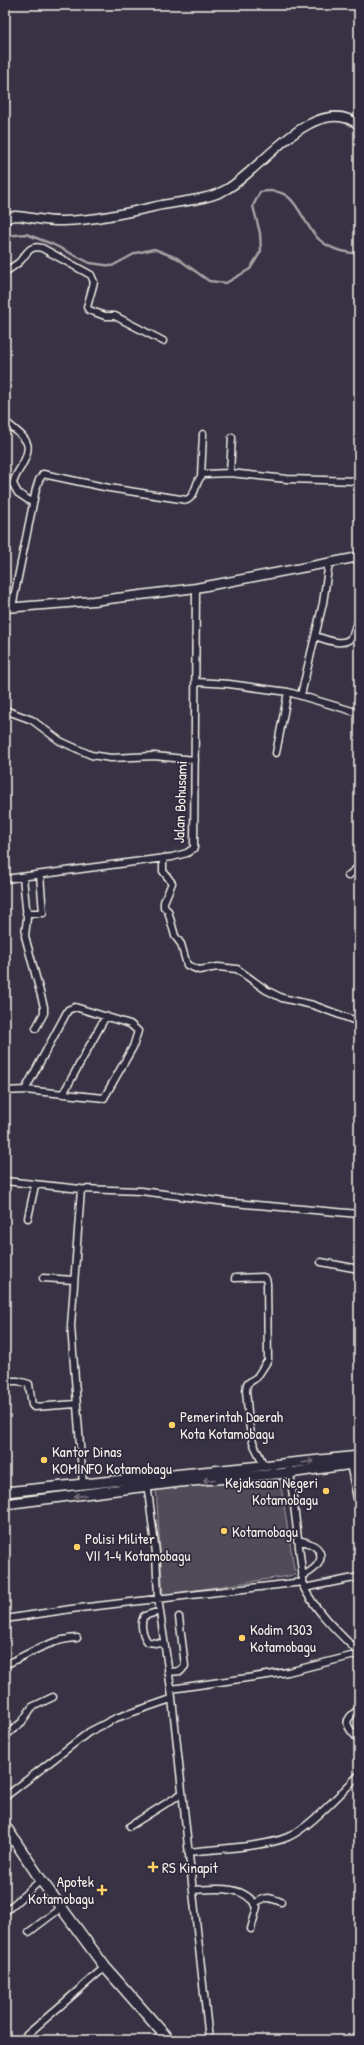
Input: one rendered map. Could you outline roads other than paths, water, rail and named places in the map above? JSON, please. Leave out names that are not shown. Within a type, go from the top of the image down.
[{"type":"highway","points":[[5,1826],[41,1880],[105,1967],[169,2040]]},
{"type":"main road","points":[[5,1504],[289,1468],[359,1456]]},
{"type":"main road","points":[[5,1492],[263,1466],[289,1468],[355,1464]]},
{"type":"street","points":[[7,217],[62,221],[85,219],[208,196],[234,184],[278,145],[314,122],[330,117],[340,117],[359,125]]},
{"type":"street","points":[[5,272],[19,262],[29,249],[37,247],[42,248],[91,275],[94,282],[87,307],[89,310],[105,316],[115,316],[163,341]]},
{"type":"street","points":[[5,421],[27,442],[29,449],[27,456],[13,484],[18,493],[33,503]]},
{"type":"street","points":[[203,434],[201,476],[194,495],[187,500],[109,488],[43,474],[39,480],[33,503],[9,608],[92,601],[196,588],[359,557]]},
{"type":"street","points":[[230,473],[232,437]]},
{"type":"street","points":[[201,476],[204,474],[230,473],[287,479],[359,481]]},
{"type":"street","points":[[301,695],[315,636],[329,562]]},
{"type":"street","name":"Jalan Bohusami","points":[[5,879],[164,858],[187,853],[194,848],[196,588]]},
{"type":"street","points":[[315,636],[336,642],[346,641],[353,635],[355,626],[359,621]]},
{"type":"street","points":[[196,682],[229,684],[288,692],[301,695],[339,709],[359,713]]},
{"type":"street","points":[[276,753],[288,692]]},
{"type":"street","points":[[5,710],[32,720],[60,741],[92,755],[111,758],[154,756],[195,760]]},
{"type":"street","points":[[164,858],[163,871],[172,883],[164,902],[164,907],[168,911],[175,936],[181,944],[187,965],[199,970],[218,967],[237,969],[266,990],[282,998],[313,1005],[359,1022]]},
{"type":"street","points":[[348,876],[359,866]]},
{"type":"street","points":[[26,913],[44,913],[40,875]]},
{"type":"street","points":[[23,877],[26,913],[25,936],[44,1007],[44,1013],[36,1028]]},
{"type":"street","points":[[5,1091],[25,1090],[102,1099],[107,1095],[113,1086],[133,1047],[138,1031],[134,1026],[106,1016],[75,1007],[68,1010],[25,1090]]},
{"type":"street","points":[[63,1094],[106,1016]]},
{"type":"street","points":[[5,1181],[81,1189],[141,1191],[234,1203],[359,1214]]},
{"type":"street","points":[[28,1218],[35,1185]]},
{"type":"street","points":[[81,1189],[71,1341],[83,1484]]},
{"type":"street","points":[[321,1262],[359,1269]]},
{"type":"street","points":[[235,1278],[263,1277],[266,1279],[267,1283],[268,1360],[257,1377],[247,1384],[246,1391],[251,1434],[254,1444],[261,1456],[263,1466]]},
{"type":"street","points":[[43,1278],[74,1280]]},
{"type":"street","points":[[5,1381],[18,1381],[29,1384],[32,1405],[34,1407],[76,1404]]},
{"type":"street","points":[[355,1464],[359,1508]]},
{"type":"street","points":[[289,1468],[303,1582],[313,1605],[328,1623],[359,1653]]},
{"type":"street","points":[[147,1477],[156,1554],[158,1598],[171,1689],[181,1794],[209,2040]]},
{"type":"street","points":[[298,1540],[314,1545],[321,1558],[318,1566],[303,1582]]},
{"type":"street","points":[[5,1619],[158,1598],[359,1577]]},
{"type":"street","points":[[160,1611],[144,1616],[142,1626],[144,1638],[148,1642],[164,1644]]},
{"type":"street","points":[[168,1672],[181,1671],[185,1666],[179,1617]]},
{"type":"street","points":[[5,1665],[59,1641],[77,1638]]},
{"type":"street","points":[[171,1689],[288,1672],[359,1653]]},
{"type":"street","points":[[5,1736],[22,1722],[32,1707],[53,1697]]},
{"type":"street","points":[[5,1797],[89,1732],[116,1718],[171,1699]]},
{"type":"street","points":[[358,1710],[350,1715],[347,1719],[347,1724],[359,1740]]},
{"type":"street","points":[[188,1852],[255,1844],[289,1837],[329,1804],[359,1775]]},
{"type":"street","points":[[130,1826],[181,1794]]},
{"type":"street","points":[[5,1912],[41,1880]]},
{"type":"street","points":[[193,1890],[230,1888],[236,1890],[256,1907],[256,1914],[251,1929]]},
{"type":"street","points":[[254,1904],[264,1897],[270,1897],[281,1902]]},
{"type":"street","points":[[29,1932],[62,1907]]},
{"type":"street","points":[[21,2040],[105,1967]]},
{"type":"waterway","points":[[5,236],[26,234],[52,244],[90,263],[112,266],[136,253],[154,249],[177,258],[209,281],[226,283],[250,269],[261,251],[260,233],[253,206],[260,192],[272,191],[281,193],[294,203],[309,227],[324,244],[341,251],[359,254]]},
{"type":"place","name":"Pemerintah Daerah Kota Kotamobagu","points":[[172,1425]]},
{"type":"place","name":"Kantor Dinas KOMINFO Kotamobagu","points":[[44,1460]]},
{"type":"place","name":"Kejaksaan Negeri Kotamobagu","points":[[326,1491]]},
{"type":"place","name":"Kotamobagu","points":[[224,1531]]},
{"type":"place","name":"Polisi Militer VII 1-4 Kotamobagu","points":[[77,1547]]},
{"type":"place","name":"Kodim 1303 Kotamobagu","points":[[242,1638]]},
{"type":"place","name":"RS Kinapit","points":[[153,1867]]},
{"type":"place","name":"Apotek Kotamobagu","points":[[102,1890]]}]
